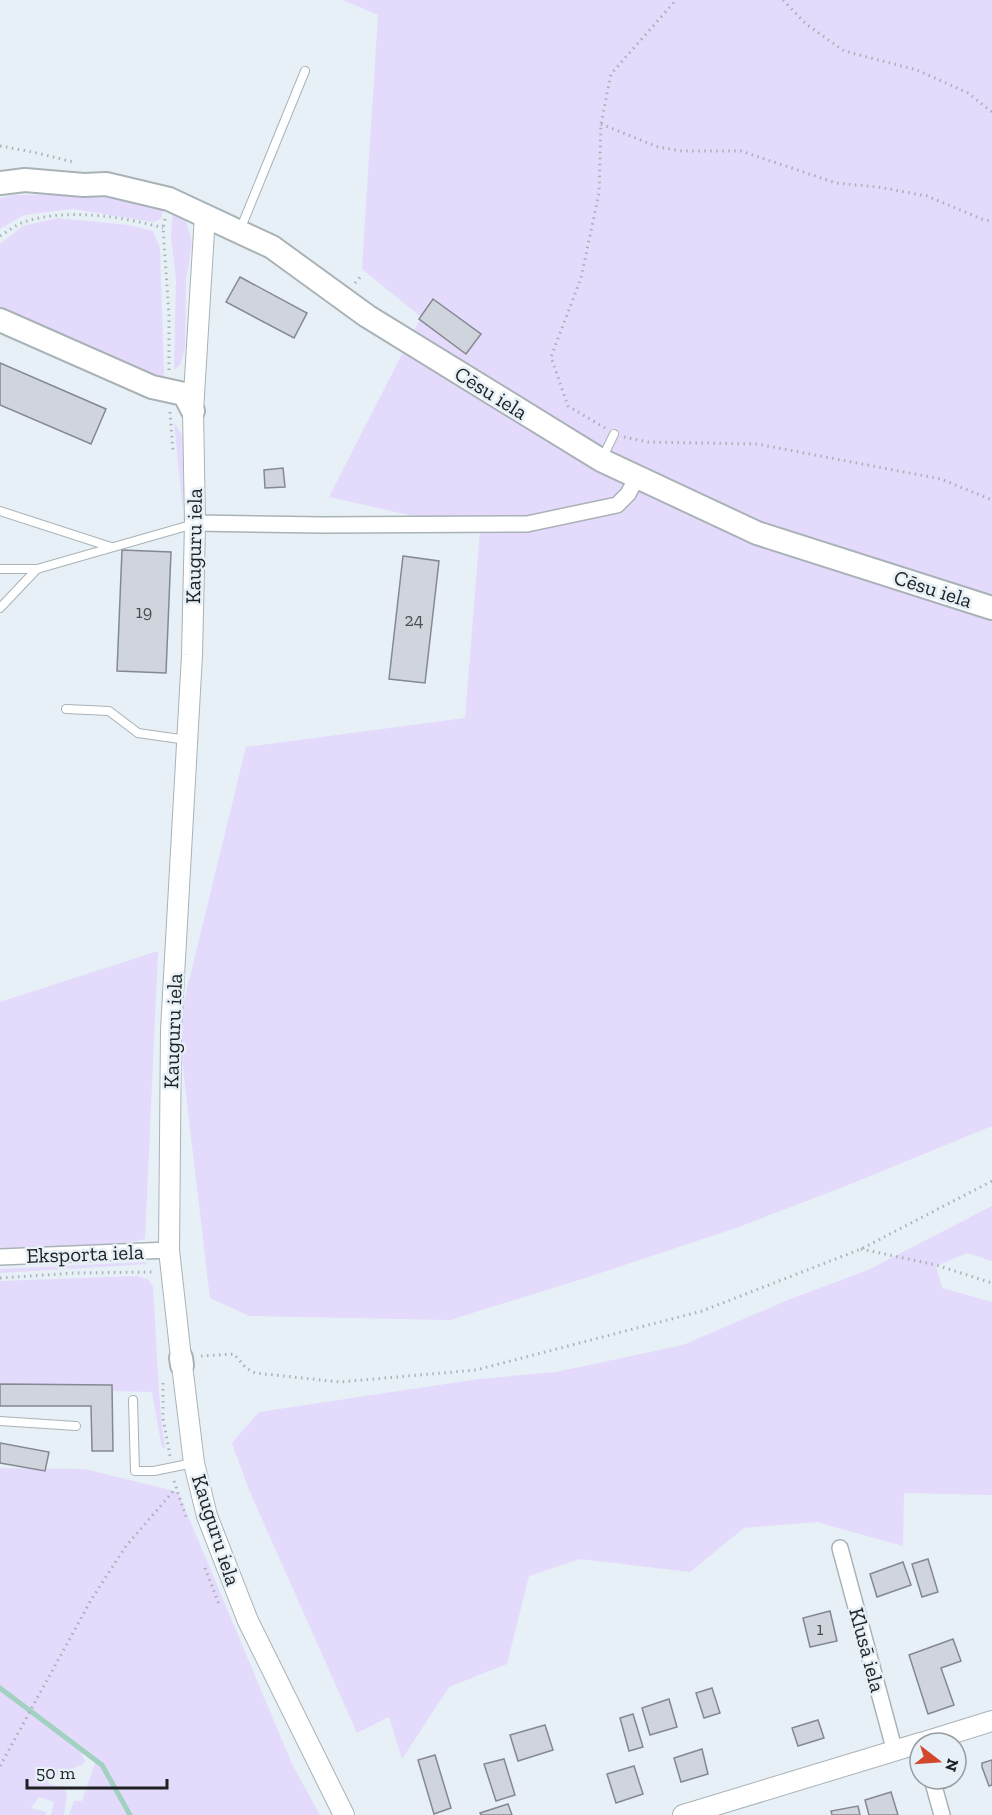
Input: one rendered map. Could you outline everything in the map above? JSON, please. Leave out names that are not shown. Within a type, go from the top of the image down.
[{"type":"main road","name":"Cēsu iela","points":[[0,183],[25,180],[84,185],[106,184],[169,199],[272,247],[367,316],[601,460],[757,533],[992,608]]},
{"type":"main road","name":"Kauguru iela","points":[[205,215],[194,411],[195,523],[188,740],[171,1030],[169,1250],[185,1360],[194,1463],[207,1516],[248,1621],[344,1815]]},
{"type":"main road","points":[[0,320],[152,387],[184,394],[194,411]]},
{"type":"main road","points":[[960,1731],[992,1721]]},
{"type":"main road","points":[[683,1815],[908,1748]]},
{"type":"street","points":[[195,523],[527,524],[617,505],[628,494],[637,477]]},
{"type":"street","name":"Eksporta iela","points":[[0,1257],[169,1250]]},
{"type":"street","name":"Klusā iela","points":[[840,1548],[895,1752]]},
{"type":"street","points":[[935,1791],[942,1815]]},
{"type":"lane","points":[[239,231],[305,71]]},
{"type":"lane","points":[[601,460],[614,434]]},
{"type":"lane","points":[[0,511],[112,547]]},
{"type":"lane","points":[[0,569],[36,569],[195,523]]},
{"type":"lane","points":[[0,608],[36,569]]},
{"type":"lane","points":[[66,709],[109,711],[138,733],[188,740]]},
{"type":"lane","points":[[133,1400],[135,1471],[154,1471],[194,1463]]},
{"type":"lane","points":[[0,1421],[76,1426]]},
{"type":"path","points":[[676,0],[611,74],[601,124],[599,192],[580,278],[551,357],[568,406],[614,434],[632,440],[757,444],[941,478],[992,500]]},
{"type":"path","points":[[783,0],[806,24],[844,51],[917,70],[968,93],[992,112]]},
{"type":"path","points":[[601,124],[658,147],[682,151],[741,151],[836,183],[878,187],[927,196],[984,220],[992,220]]},
{"type":"path","points":[[0,236],[22,222],[58,213],[112,218],[163,228]]},
{"type":"path","points":[[165,217],[163,228],[169,315],[170,376]]},
{"type":"path","points":[[185,1360],[234,1354],[246,1368],[255,1373],[340,1382],[476,1370],[702,1311],[861,1249],[992,1180]]},
{"type":"path","points":[[861,1249],[936,1265],[992,1283]]},
{"type":"path","points":[[0,1278],[75,1273],[156,1272]]},
{"type":"path","points":[[0,1766],[91,1600],[126,1546],[176,1488]]},
{"type":"shaded area","points":[[343,0],[992,0],[992,1126],[736,1228],[450,1320],[249,1316],[210,1298],[178,1026],[246,747],[465,718],[480,531],[329,497],[421,317],[362,269],[378,15]]},
{"type":"shaded area","points":[[14,195],[122,195],[164,206],[161,219],[153,222],[73,209],[24,215],[0,229],[0,198]]},
{"type":"shaded area","points":[[173,208],[186,221],[192,242],[186,281],[185,348],[180,365],[174,370],[176,279],[171,238]]},
{"type":"shaded area","points":[[58,218],[129,225],[153,231],[160,248],[164,377],[153,379],[0,313],[0,244],[23,226]]},
{"type":"shaded area","points":[[174,422],[184,439],[183,512]]},
{"type":"shaded area","points":[[158,951],[145,1239],[110,1245],[0,1248],[0,1002]]},
{"type":"shaded area","points":[[992,1206],[992,1261],[967,1253],[936,1266],[942,1288],[992,1302],[992,1495],[904,1493],[903,1546],[817,1522],[744,1528],[690,1572],[580,1559],[529,1576],[507,1664],[449,1687],[402,1759],[389,1717],[357,1733],[249,1490],[232,1443],[259,1412],[479,1379],[556,1372],[683,1345],[788,1300],[868,1270]]},
{"type":"shaded area","points":[[144,1262],[149,1264],[0,1273],[0,1269]]},
{"type":"shaded area","points":[[137,1276],[149,1280],[153,1287],[165,1447],[162,1448],[152,1392],[112,1391],[112,1385],[101,1384],[0,1384],[0,1281]]},
{"type":"shaded area","points":[[0,1468],[85,1469],[178,1492],[292,1764],[320,1815],[69,1815],[74,1801],[82,1801],[96,1760],[83,1748],[81,1753],[85,1761],[83,1764],[47,1780],[51,1785],[63,1786],[67,1793],[64,1815],[51,1815],[54,1802],[39,1797],[31,1808],[46,1812],[46,1815],[0,1815]]},
{"type":"building","points":[[240,277],[307,313],[294,338],[226,302]]},
{"type":"building","points":[[433,299],[481,334],[466,354],[419,319]]},
{"type":"building","points":[[0,363],[106,409],[91,444],[0,405]]},
{"type":"building","points":[[283,468],[285,487],[265,488],[264,470]]},
{"type":"building","points":[[122,550],[171,552],[166,673],[117,671]]},
{"type":"building","points":[[403,556],[439,561],[425,683],[389,679]]},
{"type":"building","points":[[0,1384],[112,1385],[113,1451],[92,1451],[91,1406],[0,1406]]},
{"type":"building","points":[[0,1443],[49,1452],[45,1471],[0,1463]]},
{"type":"building","points":[[928,1559],[938,1592],[922,1597],[912,1564]]},
{"type":"building","points":[[903,1562],[911,1585],[877,1597],[870,1574]]},
{"type":"building","points":[[830,1611],[837,1641],[810,1647],[803,1618]]},
{"type":"building","points":[[953,1639],[961,1661],[941,1668],[954,1705],[928,1714],[909,1655]]},
{"type":"building","points":[[712,1688],[720,1713],[704,1718],[696,1693]]},
{"type":"building","points":[[669,1699],[677,1727],[650,1735],[642,1708]]},
{"type":"building","points":[[633,1714],[643,1747],[629,1751],[620,1718]]},
{"type":"building","points":[[818,1720],[824,1738],[798,1746],[792,1728]]},
{"type":"building","points":[[545,1725],[553,1750],[518,1761],[510,1735]]},
{"type":"building","points":[[702,1749],[708,1774],[681,1782],[674,1758]]},
{"type":"building","points":[[435,1755],[451,1808],[434,1814],[418,1760]]},
{"type":"building","points":[[504,1759],[515,1795],[496,1801],[484,1764]]},
{"type":"building","points":[[992,1760],[992,1785],[989,1786],[982,1763]]},
{"type":"building","points":[[634,1766],[643,1794],[616,1803],[607,1774]]},
{"type":"building","points":[[891,1792],[898,1815],[869,1815],[865,1800]]},
{"type":"building","points":[[508,1804],[512,1815],[481,1815],[480,1813]]},
{"type":"building","points":[[858,1806],[860,1815],[832,1815],[831,1811]]},
{"type":"waterway","points":[[0,1688],[102,1765],[130,1815]]}]
